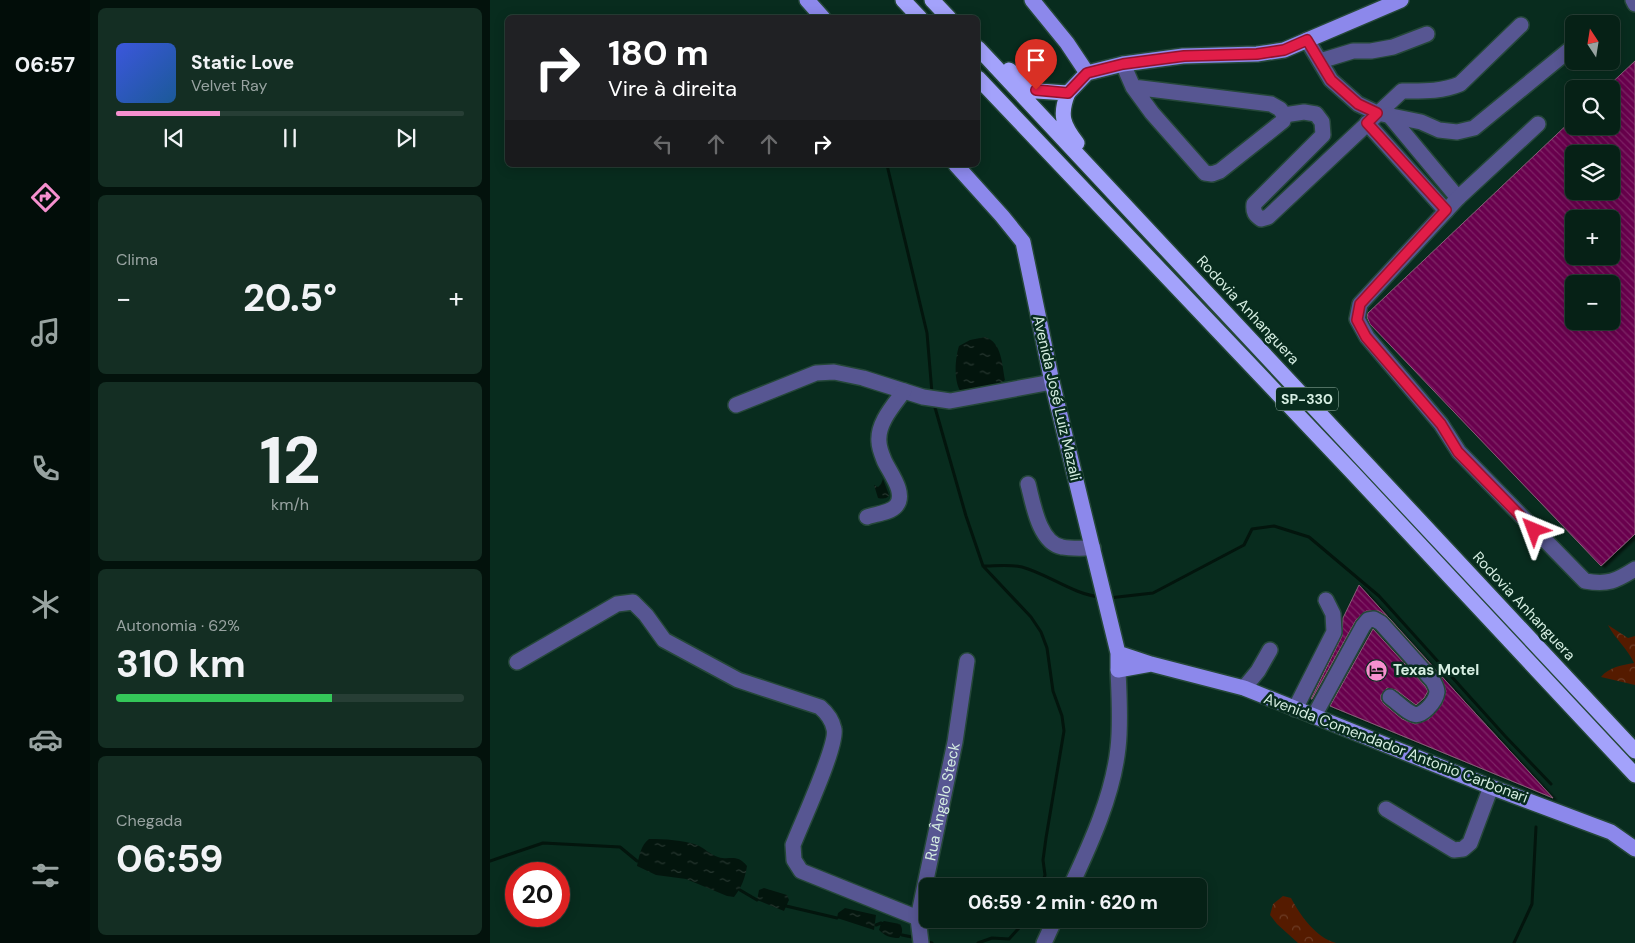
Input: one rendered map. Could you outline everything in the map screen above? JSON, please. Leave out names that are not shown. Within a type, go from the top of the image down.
[{"type":"highway","points":[[904,0],[917,15]]},
{"type":"highway","points":[[932,0],[947,15]]},
{"type":"highway","points":[[980,44],[1018,78],[1036,90],[1068,93],[1063,105],[1063,117],[1067,130],[1116,195]]},
{"type":"highway","name":"Rodovia Anhanguera","points":[[980,50],[1635,751]]},
{"type":"highway","name":"SP-330","points":[[980,80],[1352,472],[1635,775]]},
{"type":"main road","points":[[807,0],[820,15]]},
{"type":"main road","points":[[1032,0],[1067,43],[1087,73]]},
{"type":"main road","points":[[1068,93],[1087,73],[1123,64],[1184,56],[1257,54],[1284,50],[1401,0]]},
{"type":"main road","name":"Avenida José Luiz Mazali","points":[[958,167],[1023,242],[1052,382],[1118,653],[1118,670]]},
{"type":"main road","name":"Avenida Comendador Antonio Carbonari","points":[[1118,653],[1151,664],[1244,688],[1491,787],[1611,832],[1635,849]]},
{"type":"main road","name":"Avenida Comendador Antonio Carbonari","points":[[1118,670],[1151,664]]},
{"type":"street","points":[[1633,0],[1635,4]]},
{"type":"street","points":[[1284,115],[1304,112],[1316,114],[1322,122],[1323,135],[1254,204],[1253,211],[1261,219],[1268,218],[1378,117],[1402,91],[1450,89],[1460,84],[1521,25]]},
{"type":"street","points":[[1320,61],[1353,51],[1371,51],[1393,47],[1427,34]]},
{"type":"street","points":[[1307,40],[1331,80],[1358,104],[1378,117],[1458,198]]},
{"type":"street","points":[[1378,117],[1421,122],[1440,130],[1457,132],[1474,128],[1565,53]]},
{"type":"street","points":[[1123,64],[1133,87],[1152,113],[1205,173],[1212,174],[1220,171],[1283,121],[1284,115],[1280,109],[1271,104],[1133,87]]},
{"type":"street","points":[[1378,117],[1446,210]]},
{"type":"street","points":[[1538,124],[1446,210],[1360,304],[1357,320],[1366,337],[1441,424],[1458,452],[1585,581],[1599,584],[1616,581],[1635,569]]},
{"type":"street","points":[[736,405],[816,373],[834,372],[863,378],[922,397],[950,401],[1052,382]]},
{"type":"street","points":[[867,517],[888,511],[896,506],[898,500],[898,489],[883,460],[878,440],[882,425],[904,391]]},
{"type":"street","points":[[1028,484],[1038,522],[1045,536],[1060,547],[1093,548]]},
{"type":"street","points":[[1295,709],[1334,632],[1333,614],[1326,600]]},
{"type":"street","points":[[517,662],[617,604],[633,602],[646,615],[664,640],[738,680],[820,707],[828,714],[835,730],[834,737],[831,751],[793,845],[794,860],[801,871],[918,918]]},
{"type":"street","points":[[1314,716],[1368,620],[1374,619],[1380,623],[1437,688],[1434,701],[1419,714],[1413,714],[1390,697]]},
{"type":"street","points":[[1244,688],[1258,671],[1270,650]]},
{"type":"street","name":"Rua Ângelo Steck","points":[[921,943],[918,918],[952,762],[967,661]]},
{"type":"street","points":[[1074,878],[1099,820],[1113,778],[1118,747],[1118,670]]},
{"type":"street","points":[[1386,808],[1454,850],[1463,849],[1470,843],[1491,787]]},
{"type":"street","points":[[1044,943],[1051,928]]},
{"type":"green space","points":[[1608,625],[1628,638],[1635,636],[1635,685],[1601,677],[1612,669],[1634,663]]},
{"type":"green space","points":[[1283,896],[1291,898],[1299,912],[1315,931],[1336,943],[1298,943],[1270,915],[1273,904]]},
{"type":"water","points":[[985,337],[991,340],[998,349],[1005,380],[998,385],[962,393],[957,384],[956,377],[959,346],[970,340]]},
{"type":"water","points":[[883,479],[889,495],[883,499],[878,498],[874,485],[878,487]]},
{"type":"water","points":[[649,839],[686,842],[697,845],[718,857],[740,860],[747,866],[741,886],[734,897],[727,896],[686,879],[656,875],[637,866],[642,848]]},
{"type":"water","points":[[764,888],[787,895],[789,900],[784,911],[757,900],[759,890]]},
{"type":"water","points":[[845,908],[876,915],[874,930],[837,918],[838,913]]},
{"type":"water","points":[[884,921],[900,924],[902,931],[899,938],[883,934],[879,930],[881,923]]},
{"type":"building","points":[[1635,61],[1635,534],[1601,566],[1370,324],[1367,317],[1368,313],[1565,127],[1565,135],[1620,135],[1620,80],[1615,80]]},
{"type":"building","points":[[1359,585],[1388,617],[1379,611],[1366,611],[1356,620],[1311,699],[1342,636],[1343,618]]},
{"type":"building","points":[[1389,619],[1553,798],[1330,706],[1373,629],[1428,691],[1424,698],[1416,705],[1396,690],[1387,688],[1381,695],[1381,700],[1384,704],[1402,719],[1415,724],[1429,719],[1442,704],[1446,691],[1441,677]]},
{"type":"waterway","points":[[887,167],[927,333],[932,393]]},
{"type":"waterway","points":[[934,404],[966,516],[983,566],[1031,617],[1041,632],[1047,648],[1053,691],[1062,716],[1064,731],[1043,860],[1044,878]]},
{"type":"waterway","points":[[1109,598],[1153,593],[1244,545],[1252,529],[1274,526],[1309,537],[1379,596],[1505,736],[1551,784]]},
{"type":"waterway","points":[[983,566],[1008,565],[1022,567],[1081,592],[1101,597]]},
{"type":"waterway","points":[[1514,943],[1532,904],[1536,827]]},
{"type":"waterway","points":[[490,861],[543,843],[620,847],[637,861]]},
{"type":"waterway","points":[[740,890],[757,900]]},
{"type":"waterway","points":[[786,906],[837,918]]},
{"type":"waterway","points":[[876,925],[881,923]]},
{"type":"waterway","points":[[978,943],[992,938],[1009,939],[1019,928]]},
{"type":"waterway","points":[[902,935],[912,937]]},
{"type":"waterway","points":[[924,941],[932,943]]},
{"type":"place","name":"Texas Motel","points":[[1377,670]]},
{"type":"route","points":[[1036,90],[1068,93],[1087,73],[1123,64],[1184,56],[1257,54],[1284,50],[1307,40],[1331,80],[1358,104],[1377,113],[1367,123],[1446,210],[1360,304],[1357,320],[1366,337],[1441,424],[1458,452],[1534,530]]}]
